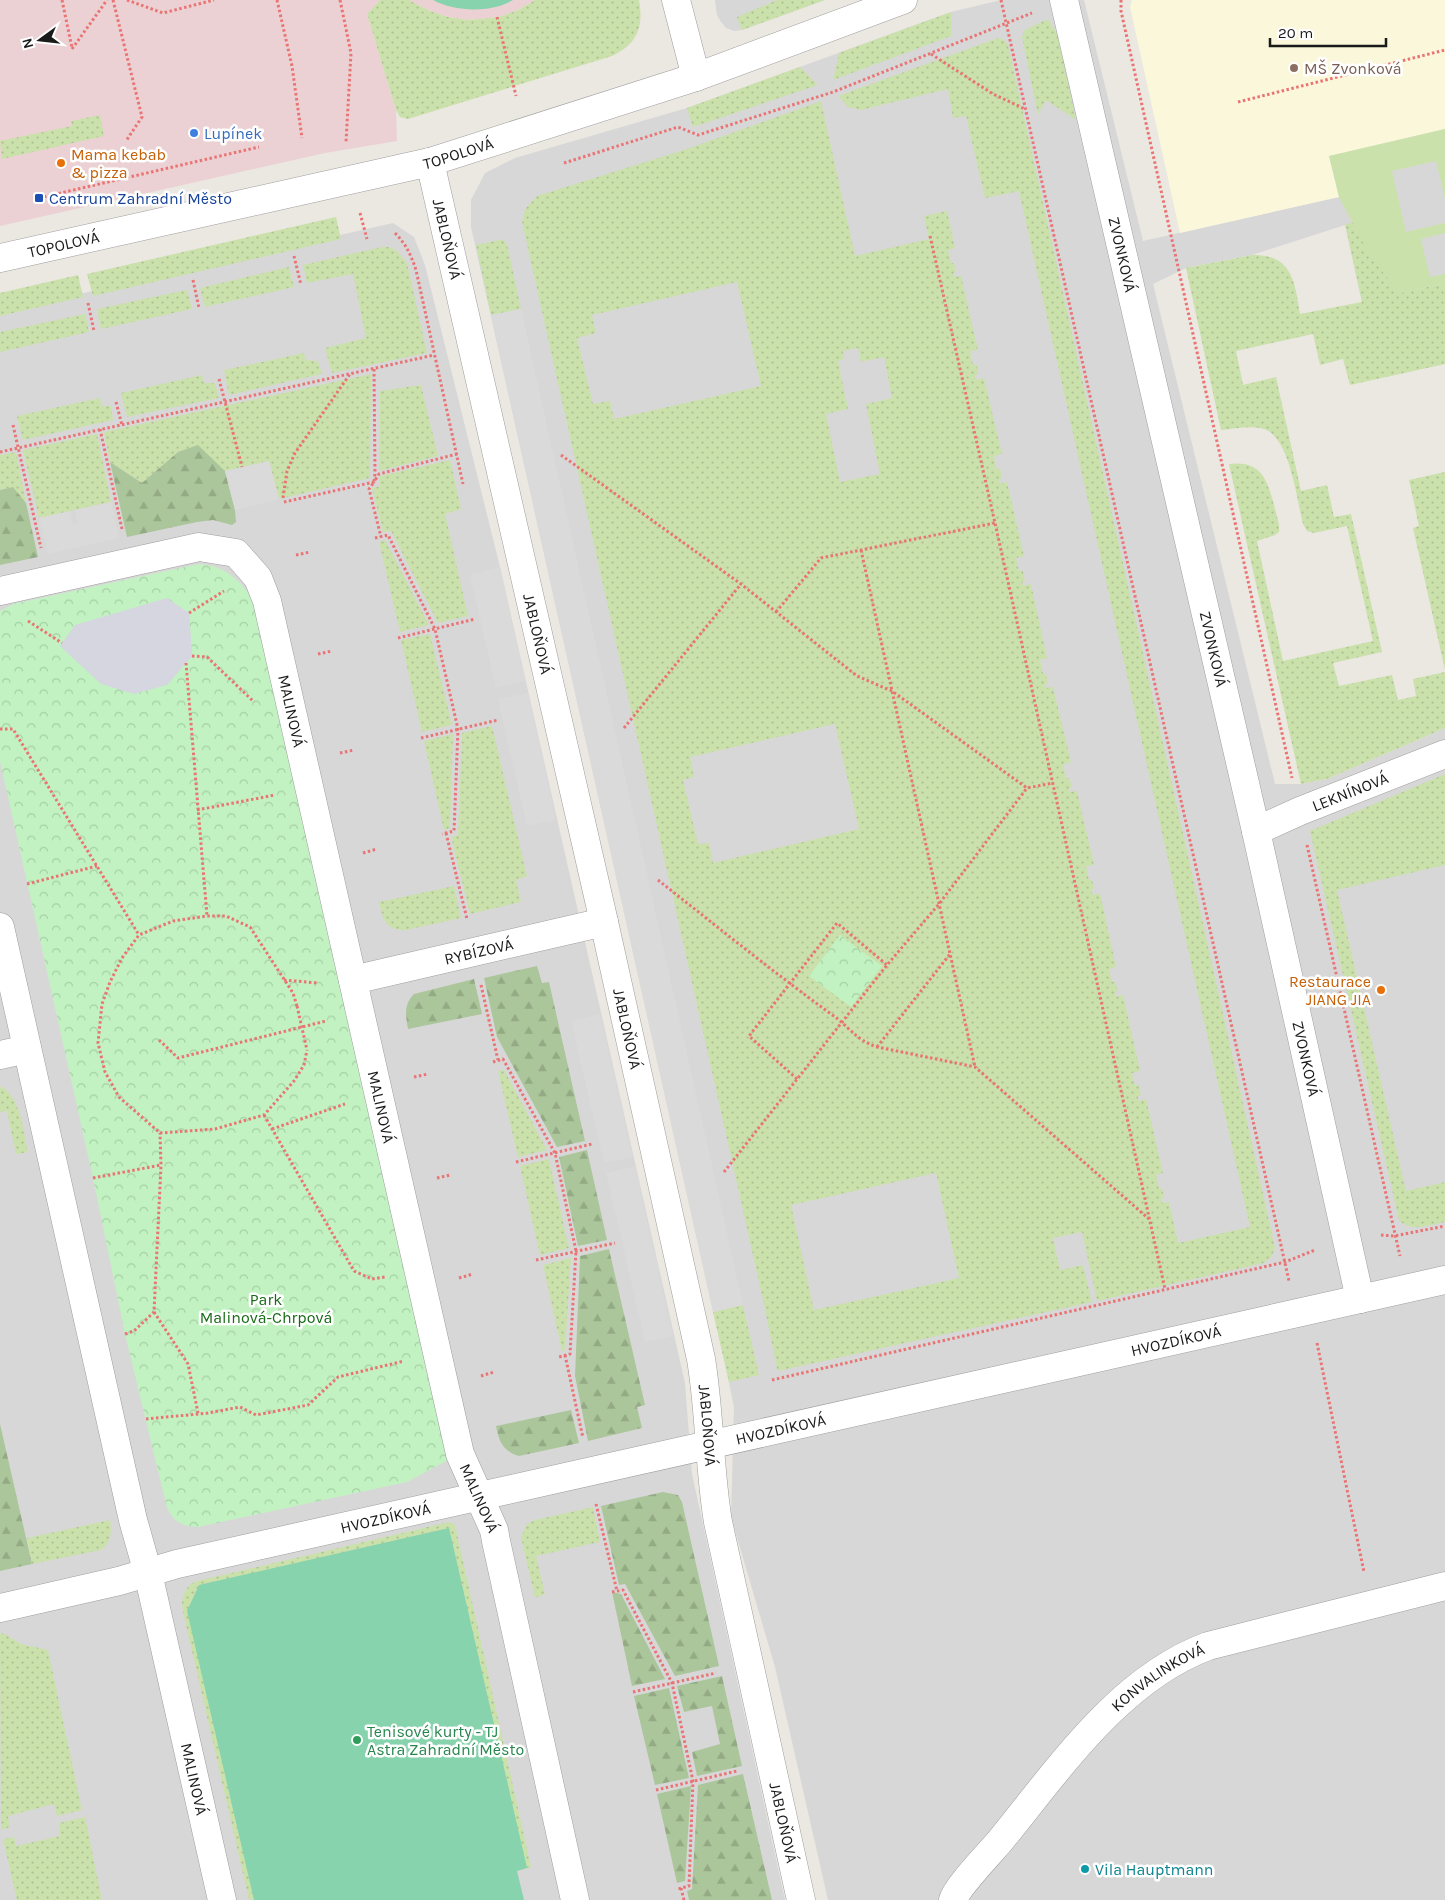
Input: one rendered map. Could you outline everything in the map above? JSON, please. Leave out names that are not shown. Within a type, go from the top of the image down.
[{"type":"street","points":[[676,0],[696,77]]},
{"type":"street","name":"TOPOLOVÁ","points":[[0,258],[430,162],[696,77],[903,0]]},
{"type":"street","name":"ZVONKOVÁ","points":[[1064,0],[1256,831],[1360,1299]]},
{"type":"street","name":"JABLOŇOVÁ","points":[[430,162],[604,922],[701,1359],[706,1387],[714,1502],[801,1900]]},
{"type":"street","name":"MALINOVÁ","points":[[0,591],[199,547],[236,553],[258,578],[267,601],[460,1454],[479,1495],[496,1541],[575,1900]]},
{"type":"street","name":"LEKNÍNOVÁ","points":[[1256,831],[1300,811],[1445,754]]},
{"type":"street","name":"RYBÍZOVÁ","points":[[353,980],[604,922]]},
{"type":"street","name":"MALINOVÁ","points":[[0,927],[131,1511],[148,1573],[222,1900]]},
{"type":"street","points":[[0,1055],[27,1049]]},
{"type":"street","name":"HVOZDÍKOVÁ","points":[[0,1608],[119,1581],[178,1564],[479,1495],[1445,1280]]},
{"type":"street","name":"KONVALINKOVÁ","points":[[953,1900],[1085,1738],[1131,1692],[1149,1677],[1176,1660],[1208,1646],[1445,1586]]},
{"type":"path","points":[[62,0],[72,49],[107,0]]},
{"type":"path","points":[[113,0],[142,117],[126,141]]},
{"type":"path","points":[[127,0],[163,13],[214,0]]},
{"type":"path","points":[[277,0],[292,66],[302,138]]},
{"type":"path","points":[[340,0],[351,53],[346,142]]},
{"type":"path","points":[[1001,0],[1296,1313]]},
{"type":"path","points":[[1120,0],[1394,1236],[1408,1288]]},
{"type":"path","points":[[564,163],[678,127],[698,135],[833,92],[1037,11]]},
{"type":"path","points":[[497,17],[516,96]]},
{"type":"path","points":[[1238,102],[1445,50]]},
{"type":"path","points":[[932,54],[993,94],[1025,109]]},
{"type":"path","points":[[39,198],[259,147]]},
{"type":"path","points":[[360,211],[367,239]]},
{"type":"path","points":[[395,233],[404,242],[411,254],[463,484]]},
{"type":"path","points":[[930,236],[1165,1288]]},
{"type":"path","points":[[294,256],[301,285]]},
{"type":"path","points":[[193,280],[199,308]]},
{"type":"path","points":[[88,303],[94,331]]},
{"type":"path","points":[[0,452],[434,354]]},
{"type":"path","points":[[374,369],[374,482]]},
{"type":"path","points":[[350,374],[295,453],[287,471],[284,500],[374,482]]},
{"type":"path","points":[[219,379],[242,467]]},
{"type":"path","points":[[116,402],[122,425]]},
{"type":"path","points":[[13,425],[48,580]]},
{"type":"path","points":[[100,430],[129,562]]},
{"type":"path","points":[[381,537],[369,488],[379,474],[456,454]]},
{"type":"path","points":[[561,455],[741,584],[858,676],[892,691],[1027,788]]},
{"type":"path","points":[[776,612],[821,558],[995,523]]},
{"type":"path","points":[[375,538],[388,535],[435,629],[458,729],[454,831],[444,833],[467,922]]},
{"type":"path","points":[[861,550],[975,1067]]},
{"type":"path","points":[[296,555],[310,552]]},
{"type":"path","points":[[624,728],[741,584]]},
{"type":"path","points":[[190,613],[226,590]]},
{"type":"path","points":[[22,617],[62,643]]},
{"type":"path","points":[[398,638],[475,619]]},
{"type":"path","points":[[318,654],[332,651]]},
{"type":"path","points":[[192,656],[207,657],[256,704]]},
{"type":"path","points":[[186,663],[207,916]]},
{"type":"path","points":[[421,738],[498,720]]},
{"type":"path","points":[[0,729],[13,729],[139,935]]},
{"type":"path","points":[[340,753],[354,750]]},
{"type":"path","points":[[724,1172],[887,965],[939,904],[1027,788],[1053,783]]},
{"type":"path","points":[[197,810],[278,794]]},
{"type":"path","points":[[363,852],[377,849]]},
{"type":"path","points":[[27,884],[97,866]]},
{"type":"path","points":[[658,880],[789,984],[842,1022],[851,1033],[863,1042],[877,1047],[975,1067],[1150,1219]]},
{"type":"path","points":[[207,916],[226,916],[250,927],[293,993],[307,1050],[304,1065],[294,1082],[264,1115],[215,1128],[160,1132],[120,1097],[105,1072],[98,1043],[102,1004],[122,958],[139,935],[173,921],[207,916]]},
{"type":"path","points":[[797,1079],[749,1036],[837,923],[887,965]]},
{"type":"path","points":[[877,1047],[950,954]]},
{"type":"path","points":[[284,980],[321,984]]},
{"type":"path","points":[[480,981],[498,1060]]},
{"type":"path","points":[[158,1040],[178,1058],[335,1018]]},
{"type":"path","points":[[493,1062],[503,1060],[554,1153],[576,1251],[570,1354],[559,1357]]},
{"type":"path","points":[[414,1078],[428,1074]]},
{"type":"path","points":[[272,1129],[347,1103]]},
{"type":"path","points":[[264,1115],[354,1271],[372,1279],[386,1276]]},
{"type":"path","points":[[160,1132],[154,1312],[188,1364],[198,1413]]},
{"type":"path","points":[[516,1162],[592,1144]]},
{"type":"path","points":[[93,1178],[160,1165]]},
{"type":"path","points":[[437,1178],[450,1175]]},
{"type":"path","points":[[1378,1235],[1394,1236],[1445,1226]]},
{"type":"path","points":[[536,1260],[615,1243]]},
{"type":"path","points":[[772,1380],[1165,1288],[1285,1262],[1322,1247]]},
{"type":"path","points":[[459,1278],[472,1274]]},
{"type":"path","points":[[125,1334],[134,1331],[154,1312]]},
{"type":"path","points":[[1316,1338],[1371,1605]]},
{"type":"path","points":[[565,1355],[583,1439]]},
{"type":"path","points":[[146,1419],[240,1407],[256,1415],[308,1405],[338,1377],[404,1361]]},
{"type":"path","points":[[481,1376],[494,1372]]},
{"type":"path","points":[[595,1498],[617,1591]]},
{"type":"path","points":[[612,1592],[623,1590],[672,1683],[693,1781],[689,1886],[680,1888],[684,1900]]},
{"type":"path","points":[[633,1692],[717,1672]]},
{"type":"path","points":[[656,1790],[739,1771]]},
{"type":"shaded area","points":[[0,0],[380,0],[367,14],[396,110],[397,141],[325,153],[0,226]]},
{"type":"shaded area","points":[[409,0],[535,0],[518,10],[502,16],[467,20],[448,17],[430,11]]},
{"type":"shaded area","points":[[715,0],[825,0],[742,30],[734,31],[726,28],[721,22],[717,15]]},
{"type":"shaded area","points":[[1001,0],[1084,0],[1143,241],[1339,197],[1445,129],[1445,283],[1362,302],[1345,225],[1252,255],[1186,268],[1153,284],[1275,784],[1301,784],[1327,779],[1445,728],[1445,1900],[828,1900],[775,1667],[731,1517],[734,1408],[729,1382],[471,227],[471,200],[485,173],[515,158],[687,108],[951,12]]},
{"type":"shaded area","name":"MŠ Zvonková","points":[[1132,0],[1445,0],[1445,129],[1329,156],[1339,197],[1180,233],[1130,7]]},
{"type":"shaded area","points":[[393,223],[414,237],[425,265],[500,567],[685,1383],[692,1474],[785,1900],[0,1900],[0,312]]},
{"type":"shaded area","points":[[521,309],[743,1305],[713,1312],[491,315]]},
{"type":"shaded area","points":[[269,461],[279,499],[235,510],[225,471]]},
{"type":"shaded area","points":[[111,502],[119,538],[48,554],[39,518],[70,511],[73,525],[78,524],[75,510]]},
{"type":"shaded area","points":[[500,567],[525,681],[496,688],[470,575]]},
{"type":"shaded area","points":[[167,598],[189,613],[192,656],[167,685],[134,694],[101,684],[60,646],[75,625]]},
{"type":"shaded area","points":[[528,693],[556,820],[527,826],[498,699]]},
{"type":"shaded area","points":[[600,1014],[633,1157],[604,1163],[571,1021]]},
{"type":"shaded area","points":[[635,1166],[673,1336],[645,1342],[606,1173]]},
{"type":"green space","points":[[380,0],[409,0],[430,11],[448,17],[467,20],[502,16],[518,10],[535,0],[639,0],[640,18],[637,34],[633,40],[612,56],[408,119],[400,117],[396,110],[367,14]]},
{"type":"green space","points":[[433,0],[513,0],[484,9],[462,9]]},
{"type":"green space","points":[[777,0],[825,0],[742,30],[737,17]]},
{"type":"green space","points":[[951,12],[951,36],[833,80],[839,53]]},
{"type":"green space","points":[[1048,19],[1058,35],[1076,120],[1046,100],[1038,115],[1022,37],[1024,31]]},
{"type":"green space","points":[[998,38],[1004,40],[1008,45],[1275,1248],[1272,1256],[1264,1263],[1097,1301],[1082,1232],[1053,1238],[1060,1270],[1083,1265],[1092,1302],[778,1371],[522,222],[525,209],[537,196],[687,149],[821,101],[855,256],[929,239],[924,216],[947,211],[955,248],[948,250],[951,263],[954,263],[956,272],[953,273],[954,277],[961,276],[978,350],[970,351],[973,365],[977,365],[978,374],[975,376],[977,380],[984,378],[1002,454],[994,456],[996,469],[1000,468],[1002,478],[999,480],[1000,484],[1007,482],[1024,556],[1016,558],[1019,571],[1023,571],[1025,581],[1022,582],[1023,586],[1031,584],[1047,658],[1040,660],[1043,674],[1046,673],[1048,683],[1045,684],[1046,688],[1053,687],[1071,762],[1063,765],[1066,778],[1069,778],[1072,787],[1069,788],[1069,792],[1077,791],[1094,865],[1086,866],[1089,880],[1092,880],[1094,889],[1091,890],[1093,895],[1100,893],[1116,967],[1109,969],[1112,982],[1115,982],[1118,991],[1115,992],[1115,997],[1123,995],[1140,1071],[1132,1073],[1135,1086],[1139,1085],[1141,1096],[1138,1096],[1138,1101],[1146,1099],[1163,1173],[1156,1175],[1159,1189],[1162,1188],[1164,1198],[1161,1199],[1162,1203],[1169,1202],[1178,1243],[1250,1227],[1019,191],[985,198],[966,116],[953,118],[948,89],[861,110],[848,107],[838,96]],"holes":[[[737,282],[761,386],[614,419],[610,401],[593,404],[577,338],[596,333],[592,315]],[[858,348],[861,362],[884,357],[892,398],[866,404],[880,474],[840,482],[826,414],[848,409],[838,361],[844,359],[843,351]],[[835,724],[859,829],[713,863],[709,843],[698,844],[683,780],[694,777],[690,757]],[[936,1173],[959,1278],[814,1310],[791,1205]]]},
{"type":"green space","points":[[800,67],[818,85],[693,127],[687,108]]},
{"type":"green space","points":[[100,115],[104,136],[2,159],[0,141],[72,126],[71,121]]},
{"type":"green space","points":[[1445,129],[1445,199],[1436,161],[1392,171],[1406,232],[1445,223],[1445,233],[1421,239],[1430,277],[1445,274],[1445,283],[1400,293],[1371,258],[1339,197],[1329,156]]},
{"type":"green space","points":[[336,217],[341,239],[93,296],[87,274]]},
{"type":"green space","points":[[1353,223],[1400,293],[1445,283],[1445,364],[1350,385],[1343,359],[1320,365],[1313,334],[1236,351],[1243,385],[1276,377],[1301,491],[1327,485],[1334,517],[1351,514],[1382,652],[1333,663],[1339,686],[1392,675],[1398,700],[1416,696],[1413,679],[1445,672],[1445,728],[1327,779],[1301,784],[1229,464],[1249,465],[1261,473],[1269,487],[1274,505],[1279,532],[1257,541],[1283,661],[1373,641],[1347,526],[1314,533],[1307,531],[1303,524],[1291,471],[1280,444],[1273,434],[1264,429],[1254,427],[1221,430],[1186,268],[1252,255],[1265,256],[1276,259],[1289,272],[1296,291],[1300,314],[1362,302],[1345,224]]},
{"type":"green space","points":[[500,240],[507,244],[521,309],[491,315],[476,245]]},
{"type":"green space","points":[[382,247],[396,250],[407,263],[427,353],[332,373],[325,348],[366,338],[353,274],[307,283],[303,265]]},
{"type":"green space","points":[[289,267],[294,287],[205,307],[200,288]]},
{"type":"green space","points":[[78,275],[83,297],[0,316],[0,293]]},
{"type":"green space","points":[[187,290],[192,309],[101,329],[97,309]]},
{"type":"green space","points":[[85,314],[89,332],[0,352],[0,332]]},
{"type":"green space","points":[[304,353],[306,360],[318,361],[322,374],[229,395],[224,370]]},
{"type":"green space","points":[[371,374],[370,478],[279,499],[269,461],[225,471],[198,446],[178,452],[142,483],[110,462],[104,432]]},
{"type":"green space","points":[[202,375],[204,383],[215,383],[219,398],[127,417],[121,393]]},
{"type":"green space","points":[[421,385],[438,456],[379,471],[380,391]]},
{"type":"green space","points":[[100,398],[102,406],[111,406],[113,420],[23,440],[17,416]]},
{"type":"green space","points":[[97,434],[111,502],[39,518],[23,450]]},
{"type":"green space","points":[[198,445],[225,471],[235,510],[236,522],[232,525],[213,520],[197,522],[127,537],[110,462],[142,483],[178,452]]},
{"type":"green space","points":[[16,452],[26,503],[13,487],[0,490],[0,455]]},
{"type":"green space","points":[[450,460],[461,509],[445,514],[468,616],[438,623],[391,531],[383,532],[372,488],[380,486],[380,476]]},
{"type":"green space","points":[[1445,472],[1445,670],[1413,528],[1419,526],[1409,480]]},
{"type":"green space","points":[[13,487],[26,503],[38,557],[0,565],[0,490]]},
{"type":"green space","points":[[385,540],[429,625],[400,632],[379,542]]},
{"type":"green space","name":"Park Malinová-Chrpová","points":[[199,564],[217,568],[233,577],[245,589],[256,605],[448,1460],[407,1482],[198,1527],[180,1523],[167,1508],[125,1334],[93,1178],[0,761],[0,611],[13,604]],"holes":[[[189,613],[192,656],[167,685],[60,646],[62,643]]]},
{"type":"green space","points":[[430,634],[452,725],[422,732],[401,640]]},
{"type":"green space","points":[[492,726],[527,876],[516,880],[521,902],[470,914],[451,837],[458,835],[462,733]]},
{"type":"green space","points":[[453,734],[450,828],[444,830],[424,741]]},
{"type":"green space","points":[[1445,774],[1445,865],[1337,890],[1406,1191],[1445,1182],[1445,1222],[1415,1227],[1404,1224],[1399,1220],[1310,831]]},
{"type":"green space","points":[[454,886],[461,918],[406,930],[393,928],[386,923],[379,902]]},
{"type":"green space","points":[[840,935],[882,966],[851,1007],[809,976]]},
{"type":"green space","points":[[537,966],[542,983],[549,982],[585,1141],[557,1147],[497,1037],[484,978]]},
{"type":"green space","points":[[474,979],[482,1014],[408,1029],[407,1006],[414,994]]},
{"type":"green space","points":[[504,1070],[547,1150],[518,1157],[498,1071]]},
{"type":"green space","points":[[0,1086],[13,1098],[17,1106],[28,1152],[16,1154],[7,1111],[0,1112]]},
{"type":"green space","points":[[587,1150],[607,1240],[578,1246],[559,1157]]},
{"type":"green space","points":[[549,1159],[569,1248],[540,1255],[520,1166]]},
{"type":"green space","points":[[609,1249],[645,1405],[637,1407],[642,1428],[588,1441],[575,1376],[580,1256]]},
{"type":"green space","points":[[571,1258],[565,1350],[562,1351],[543,1265]]},
{"type":"green space","points":[[743,1305],[759,1375],[729,1382],[713,1312]]},
{"type":"green space","points":[[571,1410],[579,1443],[519,1456],[505,1449],[500,1441],[496,1426]]},
{"type":"green space","points":[[0,1424],[32,1564],[0,1571]]},
{"type":"green space","points":[[663,1492],[678,1495],[682,1502],[719,1666],[675,1676],[625,1584],[619,1585],[601,1506]]},
{"type":"green space","points":[[593,1507],[600,1542],[536,1556],[545,1594],[535,1598],[521,1537],[527,1524],[535,1520]]},
{"type":"green space","points":[[110,1520],[110,1537],[107,1544],[101,1550],[32,1564],[27,1538]]},
{"type":"green space","name":"Tenisové kurty - TJ Astra Zahradní Město","points":[[449,1522],[455,1525],[531,1867],[517,1871],[249,1900],[183,1612],[182,1602],[186,1590],[197,1581]]},
{"type":"green space","name":"Tenisové kurty - TJ Astra Zahradní Město","points":[[449,1528],[527,1868],[517,1871],[524,1900],[254,1900],[187,1611],[199,1585]]},
{"type":"green space","points":[[612,1592],[621,1594],[665,1679],[632,1686]]},
{"type":"green space","points":[[3,1633],[21,1644],[48,1650],[82,1810],[57,1816],[54,1804],[8,1816],[10,1827],[1,1830],[0,1634]]},
{"type":"green space","points":[[722,1676],[742,1766],[697,1776],[692,1752],[720,1744],[712,1706],[684,1712],[677,1686]]},
{"type":"green space","points":[[669,1688],[689,1778],[655,1785],[634,1696]]},
{"type":"green space","points":[[743,1774],[772,1900],[689,1900],[687,1891],[692,1889],[698,1785]]},
{"type":"green space","points":[[691,1786],[685,1881],[677,1883],[657,1794]]},
{"type":"green space","points":[[85,1817],[102,1900],[17,1900],[3,1839],[14,1837],[16,1846],[60,1836],[59,1823]]},
{"type":"place","name":"MŠ Zvonková","points":[[1294,68]]},
{"type":"place","name":"Lupínek","points":[[194,133]]},
{"type":"place","name":"Mama kebab & pizza","points":[[61,163]]},
{"type":"place","name":"Centrum Zahradní Město","points":[[39,198]]},
{"type":"place","name":"Restaurace JIANG JIA","points":[[1381,990]]},
{"type":"place","name":"Tenisové kurty - TJ Astra Zahradní Město","points":[[357,1740]]},
{"type":"place","name":"Vila Hauptmann","points":[[1085,1869]]}]
